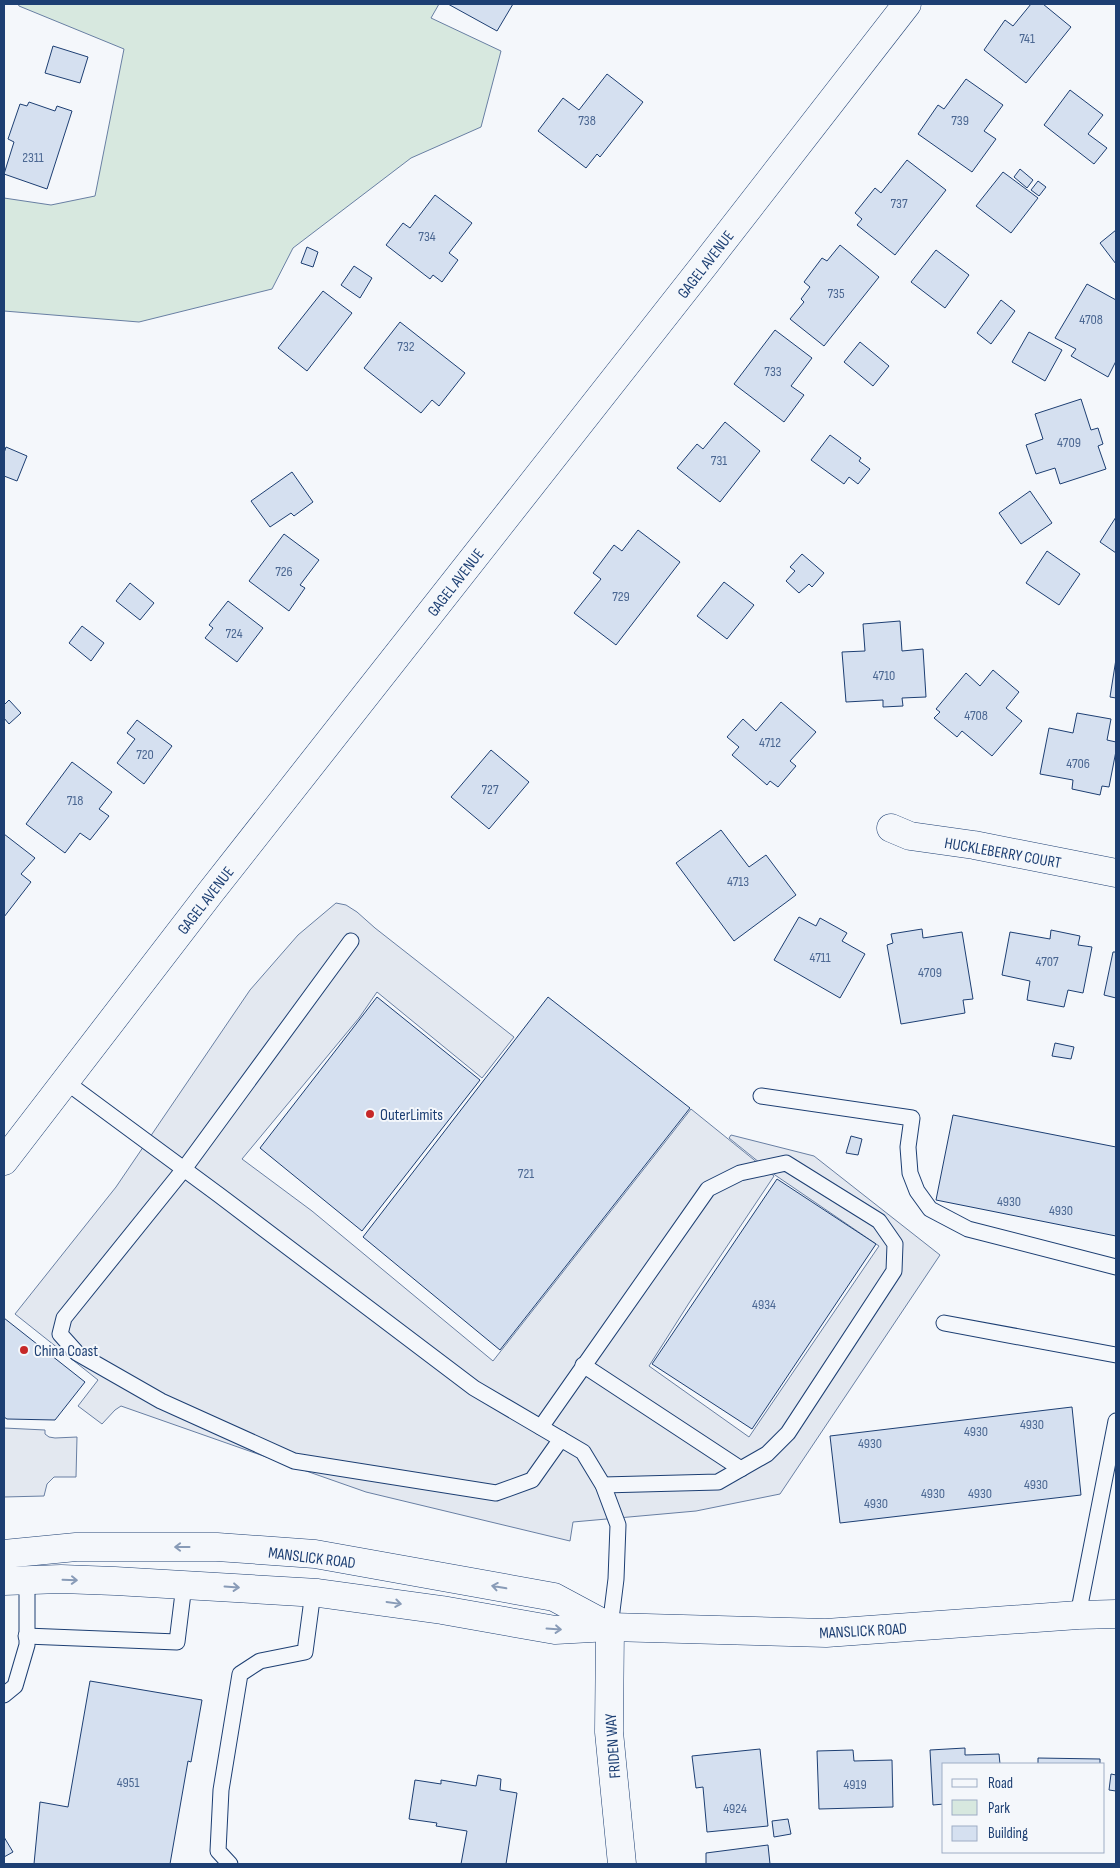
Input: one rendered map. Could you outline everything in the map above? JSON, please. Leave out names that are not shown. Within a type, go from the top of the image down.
[{"type":"street","name":"GAGEL AVENUE","points":[[4,1161],[210,893],[907,4]]},
{"type":"street","name":"HUCKLEBERRY COURT","points":[[891,828],[910,836],[974,845],[1116,873]]},
{"type":"street","name":"MANSLICK ROAD","points":[[15,1553],[76,1547],[217,1547],[315,1554],[554,1597],[610,1627]]},
{"type":"street","points":[[15,1553],[15,1581]]},
{"type":"street","name":"MANSLICK ROAD","points":[[15,1581],[79,1580],[313,1592],[442,1610],[555,1630],[610,1627],[826,1633],[1116,1614]]},
{"type":"street","name":"FRIDEN WAY","points":[[610,1627],[609,1732],[622,1864]]},
{"type":"lane","points":[[351,941],[184,1169],[64,1318],[60,1334],[77,1353],[161,1402],[294,1460],[496,1493],[532,1480],[561,1439]]},
{"type":"lane","points":[[66,1082],[474,1388],[583,1452],[603,1485],[618,1525],[616,1579],[610,1627]]},
{"type":"lane","points":[[761,1096],[912,1118],[908,1147],[910,1173],[917,1191],[930,1209],[968,1229],[1116,1267]]},
{"type":"lane","points":[[541,1427],[708,1189],[740,1173],[786,1163],[879,1221],[895,1244],[894,1271],[788,1434],[767,1454],[718,1482],[603,1485]]},
{"type":"lane","points":[[944,1323],[1116,1355]]},
{"type":"lane","points":[[583,1365],[741,1469]]},
{"type":"lane","points":[[1078,1615],[1116,1421]]},
{"type":"lane","points":[[4,1695],[15,1686],[27,1645],[15,1581]]},
{"type":"lane","points":[[26,1636],[177,1642],[184,1585]]},
{"type":"lane","points":[[230,1864],[218,1851],[221,1790],[240,1674],[260,1661],[305,1652],[313,1592]]},
{"type":"green space","points":[[18,4],[439,4],[431,18],[501,51],[481,127],[411,158],[293,248],[272,289],[139,322],[4,311],[4,198],[51,205],[95,196],[124,49]]},
{"type":"shaded area","points":[[336,903],[346,905],[357,912],[514,1037],[482,1078],[377,992],[359,1018],[242,1159],[312,1211],[493,1361],[691,1109],[774,1176],[649,1366],[749,1437],[879,1246],[775,1175],[729,1138],[731,1135],[814,1156],[940,1255],[780,1494],[696,1511],[573,1522],[570,1541],[366,1492],[121,1406],[102,1424],[78,1406],[98,1380],[15,1314],[116,1187],[250,990],[298,935]]},
{"type":"shaded area","points":[[4,1428],[45,1430],[45,1434],[55,1438],[77,1437],[76,1477],[54,1477],[47,1484],[44,1496],[4,1497]]},
{"type":"building","points":[[448,4],[513,4],[497,31]]},
{"type":"building","points":[[1031,4],[1043,4],[1071,27],[1026,83],[984,50],[1005,20],[1013,26]]},
{"type":"building","points":[[53,46],[88,57],[80,83],[45,73]]},
{"type":"building","points":[[607,74],[643,102],[600,157],[597,154],[586,168],[538,131],[563,98],[579,110]]},
{"type":"building","points":[[966,79],[1003,105],[984,131],[996,139],[972,172],[918,134],[938,105],[944,109]]},
{"type":"building","points":[[1070,90],[1103,115],[1088,134],[1107,148],[1094,164],[1044,125]]},
{"type":"building","points":[[29,102],[55,111],[57,106],[72,111],[47,189],[4,174],[14,142],[8,139],[20,104],[27,106]]},
{"type":"building","points":[[907,160],[946,190],[895,255],[857,225],[862,219],[855,213],[875,188],[881,193]]},
{"type":"building","points":[[1020,169],[1033,180],[1027,188],[1014,177]]},
{"type":"building","points":[[1003,172],[1038,198],[1011,233],[976,206]]},
{"type":"building","points":[[1038,181],[1046,187],[1039,196],[1031,190]]},
{"type":"building","points":[[435,195],[472,223],[449,253],[458,260],[442,282],[433,275],[430,279],[386,245],[403,223],[410,228]]},
{"type":"building","points":[[1116,230],[1116,264],[1100,243]]},
{"type":"building","points":[[840,245],[879,277],[824,346],[790,319],[804,302],[801,299],[810,287],[804,282],[822,258],[827,261]]},
{"type":"building","points":[[307,247],[318,252],[313,267],[301,263]]},
{"type":"building","points":[[936,250],[969,275],[945,308],[911,282]]},
{"type":"building","points":[[354,266],[372,278],[360,298],[341,285]]},
{"type":"building","points":[[1087,284],[1116,300],[1116,361],[1108,377],[1071,356],[1076,349],[1055,338]]},
{"type":"building","points":[[323,291],[352,313],[307,371],[278,348]]},
{"type":"building","points":[[1001,300],[1015,311],[991,344],[977,333]]},
{"type":"building","points":[[400,322],[465,373],[439,406],[432,400],[421,413],[364,368]]},
{"type":"building","points":[[775,330],[812,358],[791,386],[804,395],[784,422],[734,384]]},
{"type":"building","points":[[1029,332],[1062,350],[1045,381],[1012,362]]},
{"type":"building","points":[[860,342],[889,366],[873,386],[844,362]]},
{"type":"building","points":[[1081,399],[1091,430],[1098,428],[1103,444],[1098,446],[1106,469],[1060,484],[1055,468],[1036,474],[1026,445],[1043,439],[1035,414]]},
{"type":"building","points":[[725,422],[760,451],[720,502],[677,468],[697,444],[703,449]]},
{"type":"building","points":[[830,435],[861,458],[859,461],[870,469],[858,484],[849,477],[844,484],[811,460]]},
{"type":"building","points":[[6,447],[27,456],[17,481],[4,476],[4,453]]},
{"type":"building","points":[[292,472],[313,502],[294,516],[291,513],[270,527],[251,501]]},
{"type":"building","points":[[1030,491],[1052,523],[1021,544],[999,513]]},
{"type":"building","points":[[1116,517],[1116,553],[1100,542]]},
{"type":"building","points":[[638,530],[680,562],[616,645],[574,613],[601,579],[593,573],[614,545],[622,551]]},
{"type":"building","points":[[284,534],[319,560],[300,585],[305,588],[289,611],[249,581]]},
{"type":"building","points":[[1047,551],[1080,574],[1059,605],[1026,583]]},
{"type":"building","points":[[802,554],[824,573],[812,587],[809,584],[799,593],[786,581],[795,571],[790,567]]},
{"type":"building","points":[[724,582],[754,605],[727,639],[697,616]]},
{"type":"building","points":[[130,583],[154,603],[140,620],[116,601]]},
{"type":"building","points":[[228,601],[263,628],[237,662],[205,638],[213,628],[209,625]]},
{"type":"building","points":[[900,621],[902,651],[923,649],[926,697],[902,698],[903,706],[883,707],[883,700],[846,702],[842,652],[865,651],[863,624]]},
{"type":"building","points":[[82,626],[104,643],[91,661],[69,643]]},
{"type":"building","points":[[1116,659],[1116,698],[1110,697]]},
{"type":"building","points":[[993,670],[1019,692],[1006,708],[1022,721],[992,756],[962,731],[957,737],[934,718],[940,712],[936,709],[966,673],[980,686]]},
{"type":"building","points":[[9,700],[21,713],[9,724],[4,718],[4,705]]},
{"type":"building","points":[[781,702],[816,732],[790,761],[796,766],[778,787],[770,781],[767,785],[732,755],[739,747],[727,737],[743,719],[756,731]]},
{"type":"building","points":[[1077,713],[1111,719],[1107,740],[1116,742],[1116,751],[1109,787],[1102,786],[1100,795],[1072,789],[1073,780],[1040,774],[1049,728],[1073,733]]},
{"type":"building","points":[[137,720],[172,746],[144,784],[117,763],[135,739],[127,733]]},
{"type":"building","points":[[491,750],[529,782],[489,829],[451,797]]},
{"type":"building","points":[[72,762],[112,792],[99,809],[109,816],[90,840],[80,833],[65,853],[26,824]]},
{"type":"building","points":[[721,830],[749,867],[766,855],[796,895],[734,941],[676,863]]},
{"type":"building","points":[[4,834],[35,858],[21,874],[31,882],[4,917]]},
{"type":"building","points":[[799,917],[816,926],[820,918],[847,933],[842,941],[865,954],[840,998],[774,960]]},
{"type":"building","points":[[922,929],[923,938],[962,932],[973,999],[963,1000],[965,1013],[901,1024],[887,945],[893,943],[891,934]]},
{"type":"building","points":[[1051,930],[1080,936],[1078,945],[1092,947],[1083,993],[1068,990],[1064,1007],[1027,1000],[1030,981],[1002,975],[1010,932],[1050,939]]},
{"type":"building","points":[[1113,952],[1116,952],[1116,998],[1104,995]]},
{"type":"building","name":"OuterLimits","points":[[377,997],[480,1080],[362,1231],[260,1148]]},
{"type":"building","points":[[548,997],[690,1108],[500,1350],[363,1237]]},
{"type":"building","points":[[1055,1043],[1074,1047],[1071,1059],[1052,1056]]},
{"type":"building","points":[[953,1115],[1116,1147],[1116,1236],[936,1200]]},
{"type":"building","points":[[851,1136],[862,1139],[858,1155],[846,1153]]},
{"type":"building","points":[[777,1179],[876,1244],[752,1429],[652,1364]]},
{"type":"building","name":"China Coast","points":[[4,1318],[85,1382],[55,1420],[7,1419],[4,1417]]},
{"type":"building","points":[[1072,1407],[1081,1495],[840,1523],[830,1436]]},
{"type":"building","points":[[90,1681],[202,1700],[191,1762],[188,1761],[170,1864],[34,1864],[40,1802],[68,1807]]},
{"type":"building","points":[[965,1748],[965,1755],[999,1754],[1000,1763],[942,1763],[942,1804],[933,1805],[930,1750]]},
{"type":"building","points":[[760,1749],[768,1826],[707,1832],[703,1787],[696,1788],[692,1756]]},
{"type":"building","points":[[853,1750],[854,1761],[892,1760],[893,1807],[819,1809],[817,1751]]},
{"type":"building","points":[[1038,1758],[1100,1759],[1100,1763],[1038,1763]]},
{"type":"building","points":[[1111,1774],[1116,1775],[1116,1791],[1109,1790]]},
{"type":"building","points":[[478,1775],[501,1779],[500,1790],[517,1793],[506,1864],[461,1864],[467,1831],[436,1826],[437,1823],[409,1819],[415,1780],[441,1784],[441,1780],[476,1786]]},
{"type":"building","points":[[788,1819],[791,1834],[774,1837],[772,1821]]},
{"type":"building","points":[[4,1837],[13,1852],[4,1857]]},
{"type":"building","points":[[768,1845],[770,1864],[706,1864],[706,1853]]},
{"type":"place","name":"OuterLimits","points":[[370,1114]]},
{"type":"place","name":"China Coast","points":[[24,1350]]}]
